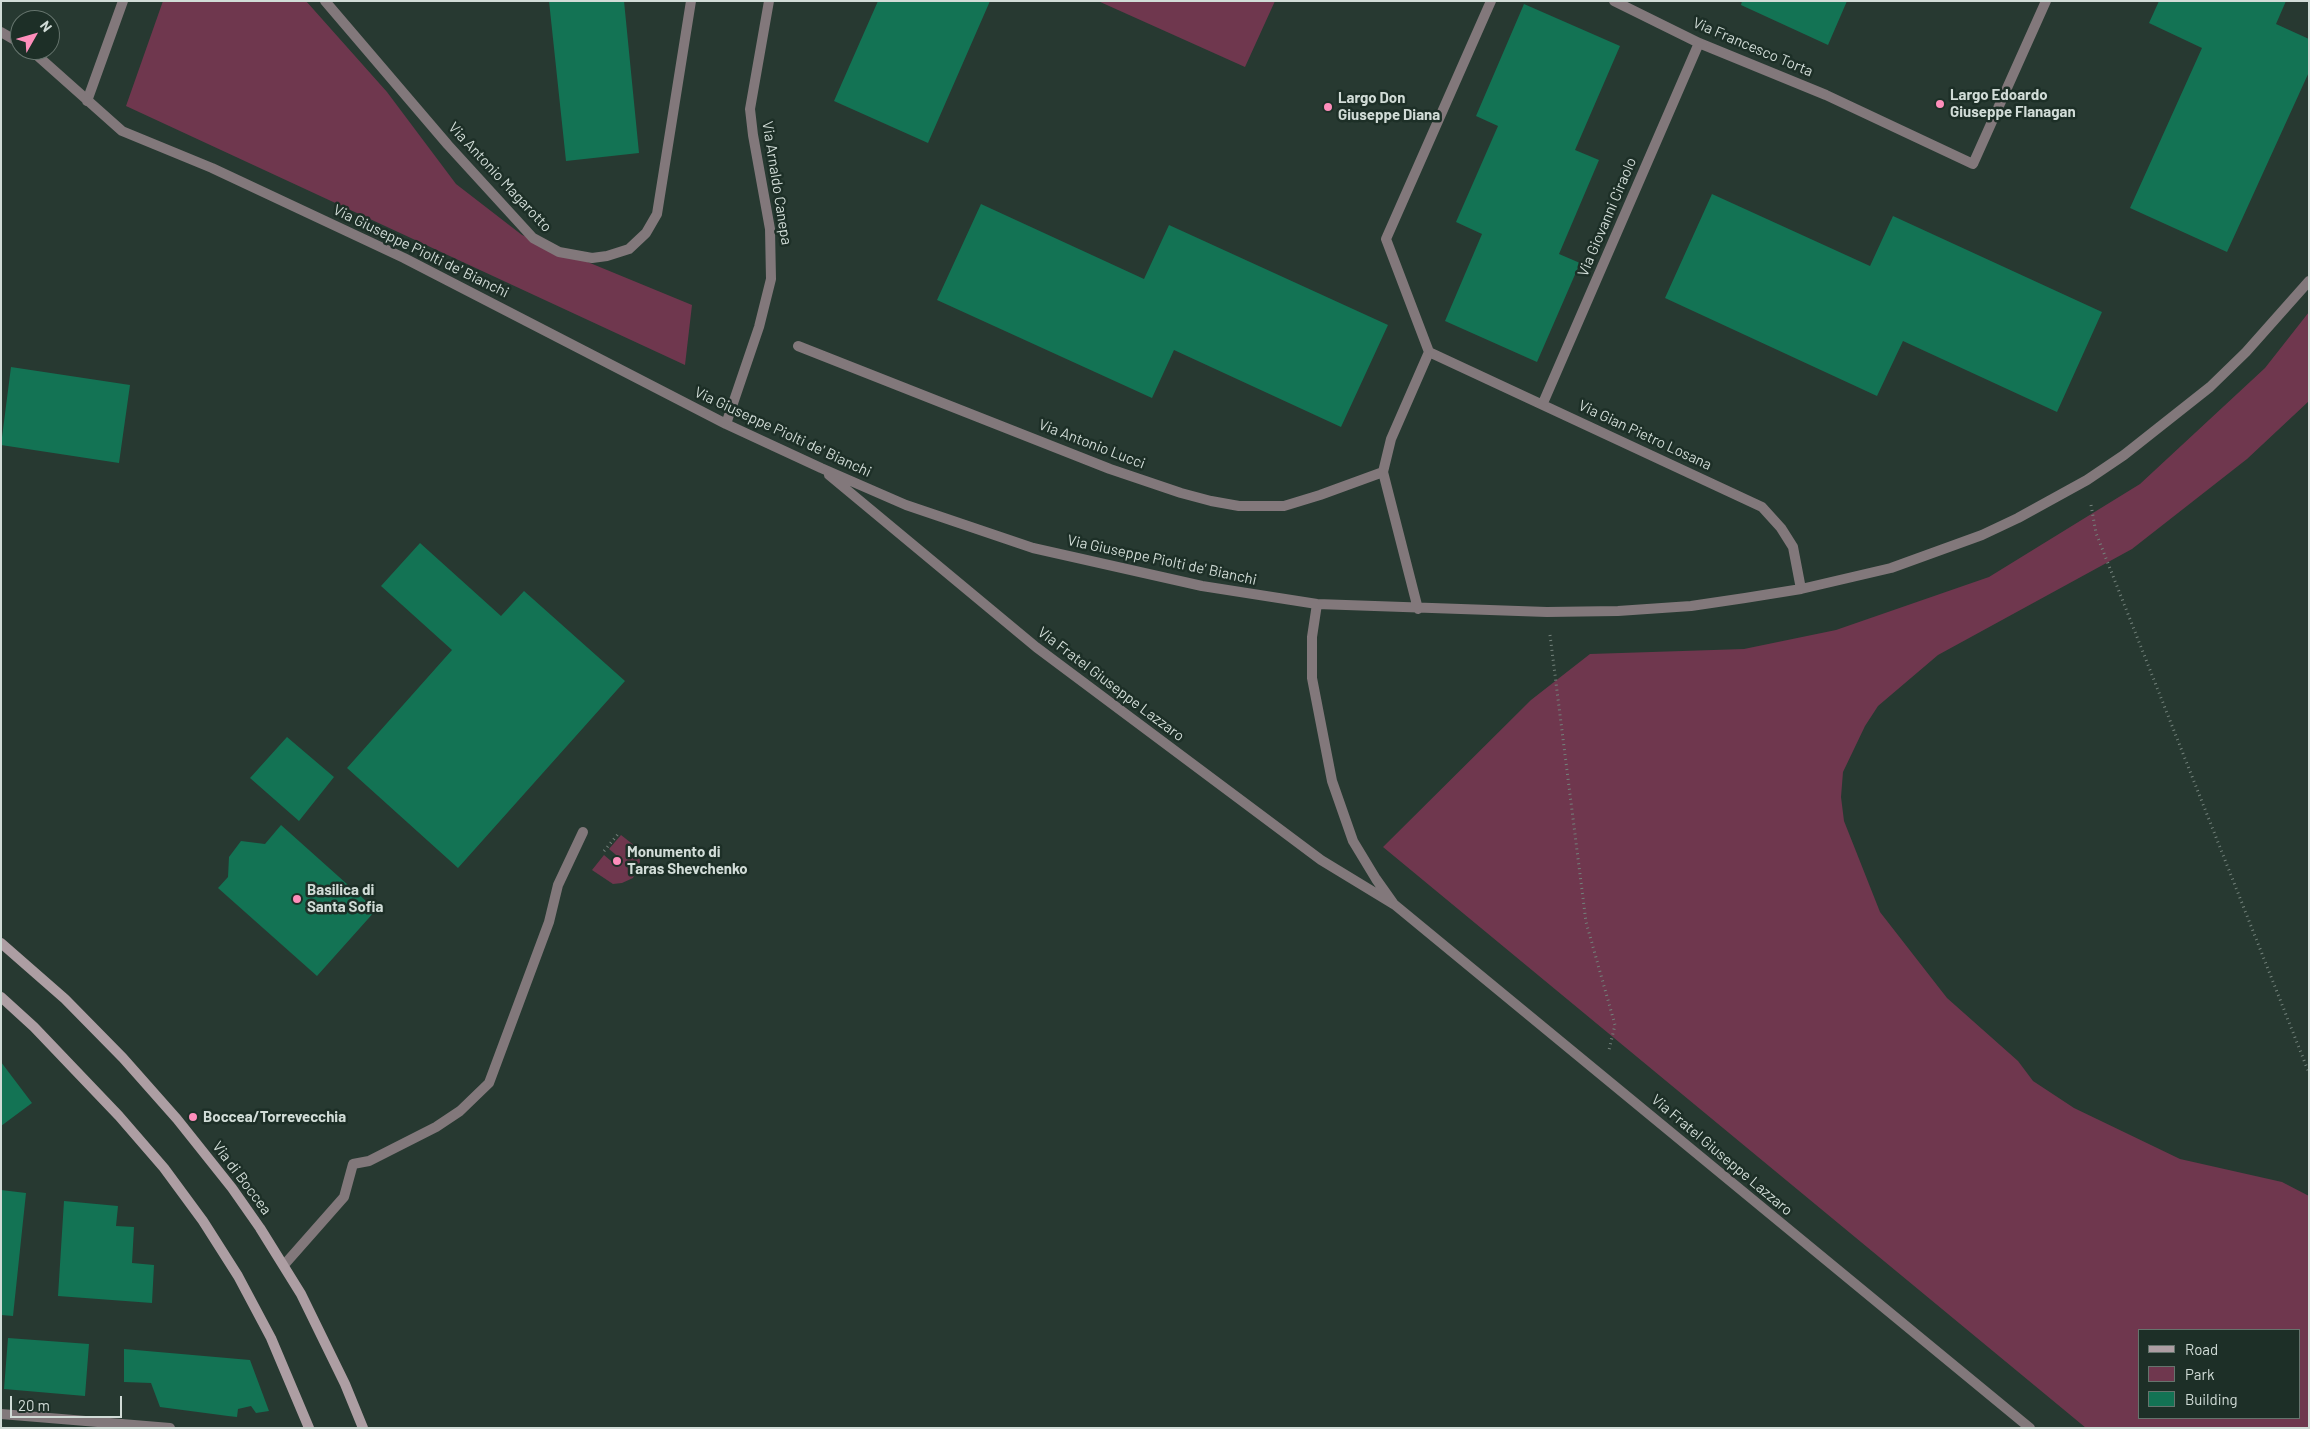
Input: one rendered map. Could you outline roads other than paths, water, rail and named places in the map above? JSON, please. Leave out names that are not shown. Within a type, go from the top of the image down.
[{"type":"main road","name":"Via di Boccea","points":[[1,943],[92,1025],[178,1119],[232,1188],[284,1265],[318,1325],[363,1428]]},
{"type":"main road","points":[[1,997],[34,1027],[119,1116],[164,1168],[203,1221],[238,1276],[272,1338],[309,1428]]},
{"type":"street","points":[[87,101],[123,1]]},
{"type":"street","name":"Via Antonio Magarotto","points":[[325,1],[448,145],[533,238],[558,252],[592,258],[607,256],[629,249],[646,233],[657,214],[691,1]]},
{"type":"street","name":"Via Arnaldo Canepa","points":[[726,424],[759,327],[771,279],[770,229],[750,109],[769,1]]},
{"type":"street","points":[[1418,609],[1383,472],[1391,439],[1429,352],[1386,239],[1491,1]]},
{"type":"street","name":"Via Francesco Torta","points":[[1614,1],[1635,5],[1699,42],[1826,94],[1973,164],[2046,1]]},
{"type":"street","name":"Via Giovanni Ciraolo","points":[[1543,403],[1699,42]]},
{"type":"street","name":"Via Giuseppe Piolti de' Bianchi","points":[[42,60],[122,131],[212,168],[404,258],[726,424],[906,505],[1032,548],[1202,586],[1317,604],[1546,612],[1618,611],[1691,606],[1801,589],[1891,568],[1982,535],[2018,518],[2087,480],[2164,425],[2210,387],[2246,352],[2309,281]]},
{"type":"street","name":"Via Antonio Lucci","points":[[798,346],[1110,469],[1211,501],[1239,506],[1284,506],[1383,472]]},
{"type":"street","name":"Via Gian Pietro Losana","points":[[1429,352],[1543,403],[1762,507],[1781,528],[1793,547],[1801,589]]},
{"type":"street","name":"Via Fratel Giuseppe Lazzaro","points":[[821,468],[1036,647],[1340,874],[1395,905],[2030,1428]]},
{"type":"street","name":"Via Fratel Giuseppe Lazzaro","points":[[1317,604],[1312,637],[1312,678],[1332,782],[1353,841],[1376,879],[1395,905]]},
{"type":"street","points":[[284,1265],[344,1197],[353,1164],[369,1161],[436,1127],[460,1111],[488,1083],[549,922],[558,886],[583,832]]},
{"type":"street","points":[[1,1414],[170,1428]]},
{"type":"place","name":"Largo Edoardo Giuseppe Flanagan","points":[[1940,104]]},
{"type":"place","name":"Largo Don Giuseppe Diana","points":[[1328,107]]},
{"type":"place","name":"Monumento di Taras Shevchenko","points":[[617,861]]},
{"type":"place","name":"Basilica di Santa Sofia","points":[[297,899]]},
{"type":"place","name":"Boccea/Torrevecchia","points":[[193,1117]]}]
